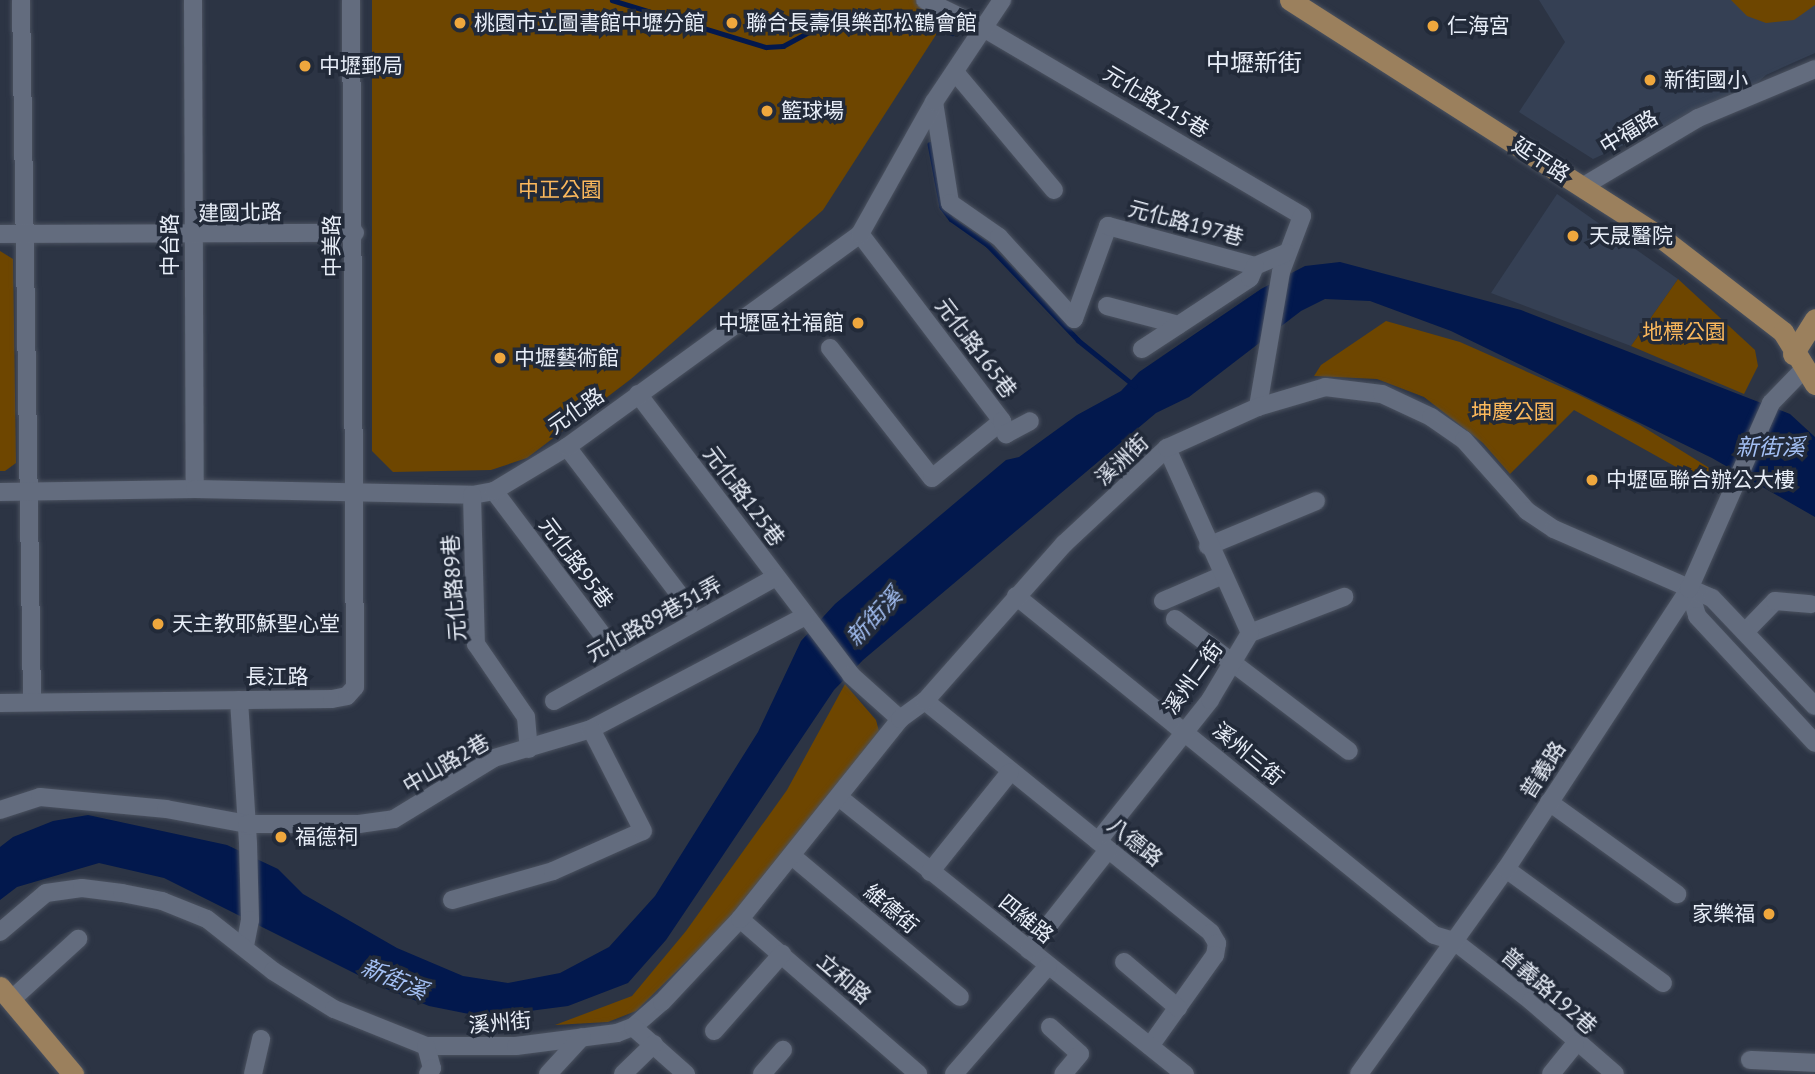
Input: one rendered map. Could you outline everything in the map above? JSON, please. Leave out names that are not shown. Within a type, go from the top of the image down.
[{"type":"main road","name":"延平路","points":[[1290,0],[1659,236],[1803,354]]},
{"type":"main road","points":[[5,993],[73,1074]]},
{"type":"street","points":[[21,0],[27,234],[27,491],[32,699]]},
{"type":"street","name":"中台路","points":[[193,0],[195,489]]},
{"type":"street","name":"中美路","points":[[351,0],[355,233],[354,492]]},
{"type":"street","name":"元化路215巷","points":[[925,0],[985,29],[1302,216],[1286,253]]},
{"type":"street","name":"元化路","points":[[0,492],[195,489],[472,495],[494,491],[567,447],[860,234],[934,102],[1002,0]]},
{"type":"street","name":"中福路","points":[[1582,187],[1698,118],[1815,69]]},
{"type":"street","points":[[955,72],[1054,190]]},
{"type":"street","name":"元化路197巷","points":[[934,102],[950,203],[999,236],[1074,319],[1108,226],[1255,266],[1286,253]]},
{"type":"street","name":"建國北路","points":[[0,234],[192,236],[355,233]]},
{"type":"street","name":"元化路165巷","points":[[830,348],[932,478],[1002,421],[860,234]]},
{"type":"street","points":[[1258,407],[1266,343],[1286,253]]},
{"type":"street","points":[[1142,349],[1250,278],[1255,266]]},
{"type":"street","points":[[1107,306],[1179,325]]},
{"type":"street","name":"普義路","points":[[1359,1074],[1506,869],[1689,589],[1736,475],[1771,403],[1803,354]]},
{"type":"street","name":"溪洲街","points":[[740,919],[840,798],[900,719],[925,701],[1064,544],[1167,448],[1258,407],[1325,387],[1382,394],[1432,416],[1464,440],[1527,511],[1554,529],[1713,598],[1815,706]]},
{"type":"street","name":"元化路125巷","points":[[638,394],[851,674],[900,719]]},
{"type":"street","points":[[1002,421],[1006,435],[1030,421]]},
{"type":"street","points":[[567,447],[689,607]]},
{"type":"street","name":"溪州二街","points":[[1029,950],[1184,730],[1235,663],[1250,633],[1221,576],[1167,448]]},
{"type":"street","name":"元化路95巷","points":[[494,491],[622,661]]},
{"type":"street","name":"長江路","points":[[0,703],[32,699],[239,700],[332,699],[347,696],[355,687],[354,492]]},
{"type":"street","name":"元化路89巷","points":[[472,495],[476,644],[526,717],[529,749]]},
{"type":"street","points":[[1208,546],[1316,501]]},
{"type":"street","points":[[1163,601],[1221,576]]},
{"type":"street","name":"元化路89巷31弄","points":[[554,701],[776,577]]},
{"type":"street","points":[[1689,589],[1697,616],[1815,743]]},
{"type":"street","name":"溪州三街","points":[[1016,596],[1434,935],[1454,941]]},
{"type":"street","points":[[1250,633],[1344,597]]},
{"type":"street","points":[[1745,632],[1775,601],[1811,604]]},
{"type":"street","points":[[1175,619],[1349,751]]},
{"type":"street","name":"中山路2巷","points":[[0,810],[40,797],[166,809],[247,824],[359,824],[394,819],[494,758],[591,729],[809,620]]},
{"type":"street","points":[[239,700],[250,920],[245,946]]},
{"type":"street","name":"八德路","points":[[925,701],[1211,933],[1217,943],[1214,955],[1150,1046]]},
{"type":"street","points":[[452,900],[553,871],[643,831],[591,729]]},
{"type":"street","points":[[930,872],[1010,772]]},
{"type":"street","points":[[0,801],[15,795],[40,797]]},
{"type":"street","name":"四維路","points":[[840,798],[1150,1046],[1173,1070]]},
{"type":"street","points":[[1549,802],[1677,894]]},
{"type":"street","name":"維德街","points":[[792,856],[960,997]]},
{"type":"street","points":[[1506,869],[1663,983]]},
{"type":"street","name":"溪州街","points":[[0,932],[46,893],[82,888],[162,901],[207,919],[245,946],[273,971],[334,1009],[426,1046],[463,1050],[582,1037],[633,1027]]},
{"type":"street","points":[[686,1074],[633,1027],[740,919]]},
{"type":"street","name":"立和路","points":[[740,919],[918,1074]]},
{"type":"street","points":[[5,993],[78,939]]},
{"type":"street","name":"普義路192巷","points":[[1454,941],[1531,1002],[1575,1044],[1615,1074]]},
{"type":"street","points":[[714,1031],[782,954]]},
{"type":"street","points":[[1124,962],[1178,1008]]},
{"type":"street","points":[[954,1074],[1048,966]]},
{"type":"street","points":[[1051,1027],[1080,1054],[1063,1074]]},
{"type":"street","points":[[548,1074],[582,1037]]},
{"type":"street","points":[[253,1074],[261,1039]]},
{"type":"street","points":[[623,1074],[654,1044]]},
{"type":"street","points":[[1551,1074],[1575,1044]]},
{"type":"street","points":[[426,1046],[432,1068],[428,1074]]},
{"type":"street","points":[[762,1074],[783,1050]]},
{"type":"street","points":[[1750,1060],[1815,1063]]},
{"type":"shaded area","name":"新街國小","points":[[1539,0],[1815,0],[1815,53],[1766,75],[1754,86],[1593,159],[1519,112],[1565,42]]},
{"type":"shaded area","name":"天晟醫院","points":[[1557,194],[1678,279],[1631,346],[1491,293]]},
{"type":"green space","name":"中正公園","points":[[372,0],[926,0],[952,10],[823,210],[631,379],[527,458],[491,470],[393,472],[372,451]]},
{"type":"green space","points":[[1731,0],[1815,0],[1815,5],[1794,20],[1766,23],[1747,16]]},
{"type":"green space","points":[[0,251],[13,259],[16,463],[5,471],[0,471]]},
{"type":"green space","name":"地標公園","points":[[1678,279],[1755,350],[1758,366],[1744,394],[1631,346]]},
{"type":"green space","name":"坤慶公園","points":[[1386,321],[1460,342],[1577,394],[1640,425],[1711,469],[1703,482],[1574,410],[1510,474],[1483,443],[1424,397],[1377,379],[1314,376],[1321,365]]},
{"type":"green space","points":[[845,684],[876,720],[879,731],[743,906],[636,1011],[608,1022],[555,1025],[632,996],[686,931],[787,790]]},
{"type":"water","name":"新街溪","points":[[1340,262],[1521,310],[1790,414],[1815,437],[1815,517],[1712,458],[1451,331],[1370,301],[1325,299],[1301,311],[1189,397],[1156,413],[863,660],[834,690],[666,940],[628,983],[568,1006],[484,1017],[429,1006],[384,988],[164,878],[99,863],[17,887],[0,900],[0,847],[13,837],[53,821],[88,815],[227,845],[278,869],[303,894],[397,948],[463,976],[508,983],[560,973],[609,947],[655,896],[758,732],[801,641],[835,604],[1006,460],[1019,457],[1077,415],[1121,391],[1139,372],[1261,289],[1305,266]]},
{"type":"waterway","points":[[612,0],[766,47],[783,46],[822,25],[879,14],[908,17],[952,33]]},
{"type":"waterway","points":[[930,144],[942,207],[951,219],[988,245],[1078,340],[1135,386]]},
{"type":"place","name":"桃園市立圖書館中壢分館","points":[[460,23]]},
{"type":"place","name":"聯合長壽俱樂部松鶴會館","points":[[732,23]]},
{"type":"place","name":"仁海宮","points":[[1433,26]]},
{"type":"place","name":"中壢郵局","points":[[305,66]]},
{"type":"place","name":"新街國小","points":[[1650,80]]},
{"type":"place","name":"籃球場","points":[[767,111]]},
{"type":"place","name":"天晟醫院","points":[[1573,236]]},
{"type":"place","name":"中壢區社福館","points":[[858,323]]},
{"type":"place","name":"中壢藝術館","points":[[500,358]]},
{"type":"place","name":"中壢區聯合辦公大樓","points":[[1592,480]]},
{"type":"place","name":"天主教耶穌聖心堂","points":[[158,624]]},
{"type":"place","name":"福德祠","points":[[281,837]]},
{"type":"place","name":"家樂福","points":[[1769,914]]},
{"type":"district","name":"中壢新街","points":[[1254,63]]}]
